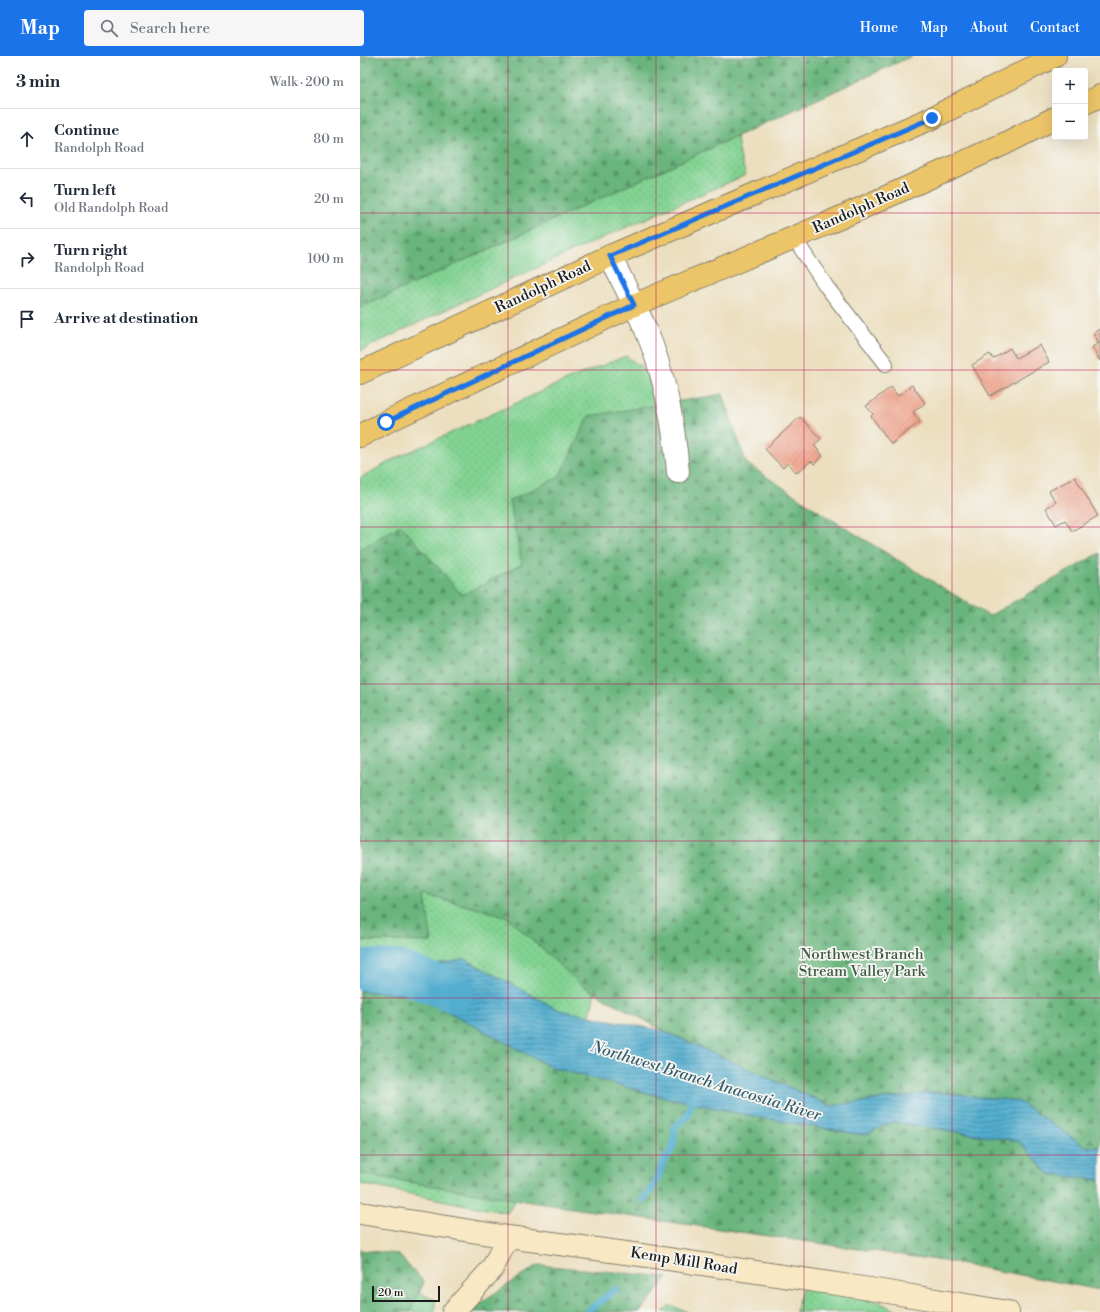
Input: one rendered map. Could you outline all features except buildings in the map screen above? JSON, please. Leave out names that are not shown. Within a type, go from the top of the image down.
[{"type":"main road","name":"Randolph Road","points":[[360,373],[610,256],[932,118],[1055,56]]},
{"type":"main road","points":[[1088,102],[1100,96]]},
{"type":"main road","name":"Randolph Road","points":[[360,436],[386,422],[634,305],[794,238],[1004,144],[1052,120]]},
{"type":"street","points":[[610,256],[646,330],[661,372],[675,438],[678,472]]},
{"type":"street","name":"Kemp Mill Road","points":[[360,1213],[508,1237],[671,1259],[1008,1312]]},
{"type":"street","points":[[453,1312],[492,1269],[508,1237]]},
{"type":"lane","points":[[794,238],[826,286],[886,364]]},
{"type":"green space","points":[[360,56],[721,56],[741,160],[746,175],[552,261],[360,351]]},
{"type":"green space","points":[[360,56],[912,56],[360,308]]},
{"type":"green space","points":[[626,356],[648,372],[654,405],[636,409],[636,670],[594,996],[579,1069],[539,1167],[507,1213],[360,1184],[360,478],[394,459],[573,377]]},
{"type":"green space","name":"Northwest Branch Stream Valley Park","points":[[723,394],[746,463],[823,514],[989,616],[1100,553],[1100,1147],[1085,1146],[1018,1101],[936,1092],[831,1106],[664,1031],[583,986],[506,916],[425,895],[432,942],[360,941],[360,549],[401,525],[462,595],[522,564],[509,501],[559,477],[589,416]]},
{"type":"green space","points":[[360,991],[408,995],[445,1010],[551,1067],[651,1094],[756,1117],[864,1135],[892,1122],[1019,1141],[1049,1174],[1100,1180],[1100,1290],[957,1263],[530,1202],[360,1174]]},
{"type":"green space","points":[[360,1250],[398,1254],[424,1282],[410,1312],[360,1312]]},
{"type":"green space","points":[[538,1265],[668,1277],[640,1312],[466,1312]]},
{"type":"green space","points":[[808,1269],[900,1312],[795,1312]]},
{"type":"green space","points":[[392,1280],[435,1300],[435,1312],[360,1312]]},
{"type":"green space","points":[[670,1306],[688,1312],[663,1312]]},
{"type":"water","points":[[465,959],[559,1010],[664,1031],[831,1106],[936,1092],[1018,1101],[1085,1146],[1100,1147],[1100,1180],[1049,1174],[1019,1141],[892,1122],[864,1135],[756,1117],[651,1094],[551,1067],[445,1010],[408,995],[360,991],[360,979]]},
{"type":"waterway","name":"Northwest Branch Anacostia River","points":[[360,969],[400,971],[453,992]]},
{"type":"waterway","points":[[643,1200],[655,1184],[664,1161],[673,1148],[675,1126],[687,1117],[693,1095]]},
{"type":"waterway","points":[[587,1312],[616,1289]]},
{"type":"route","points":[[386,422],[634,305],[610,256],[932,118]]}]
